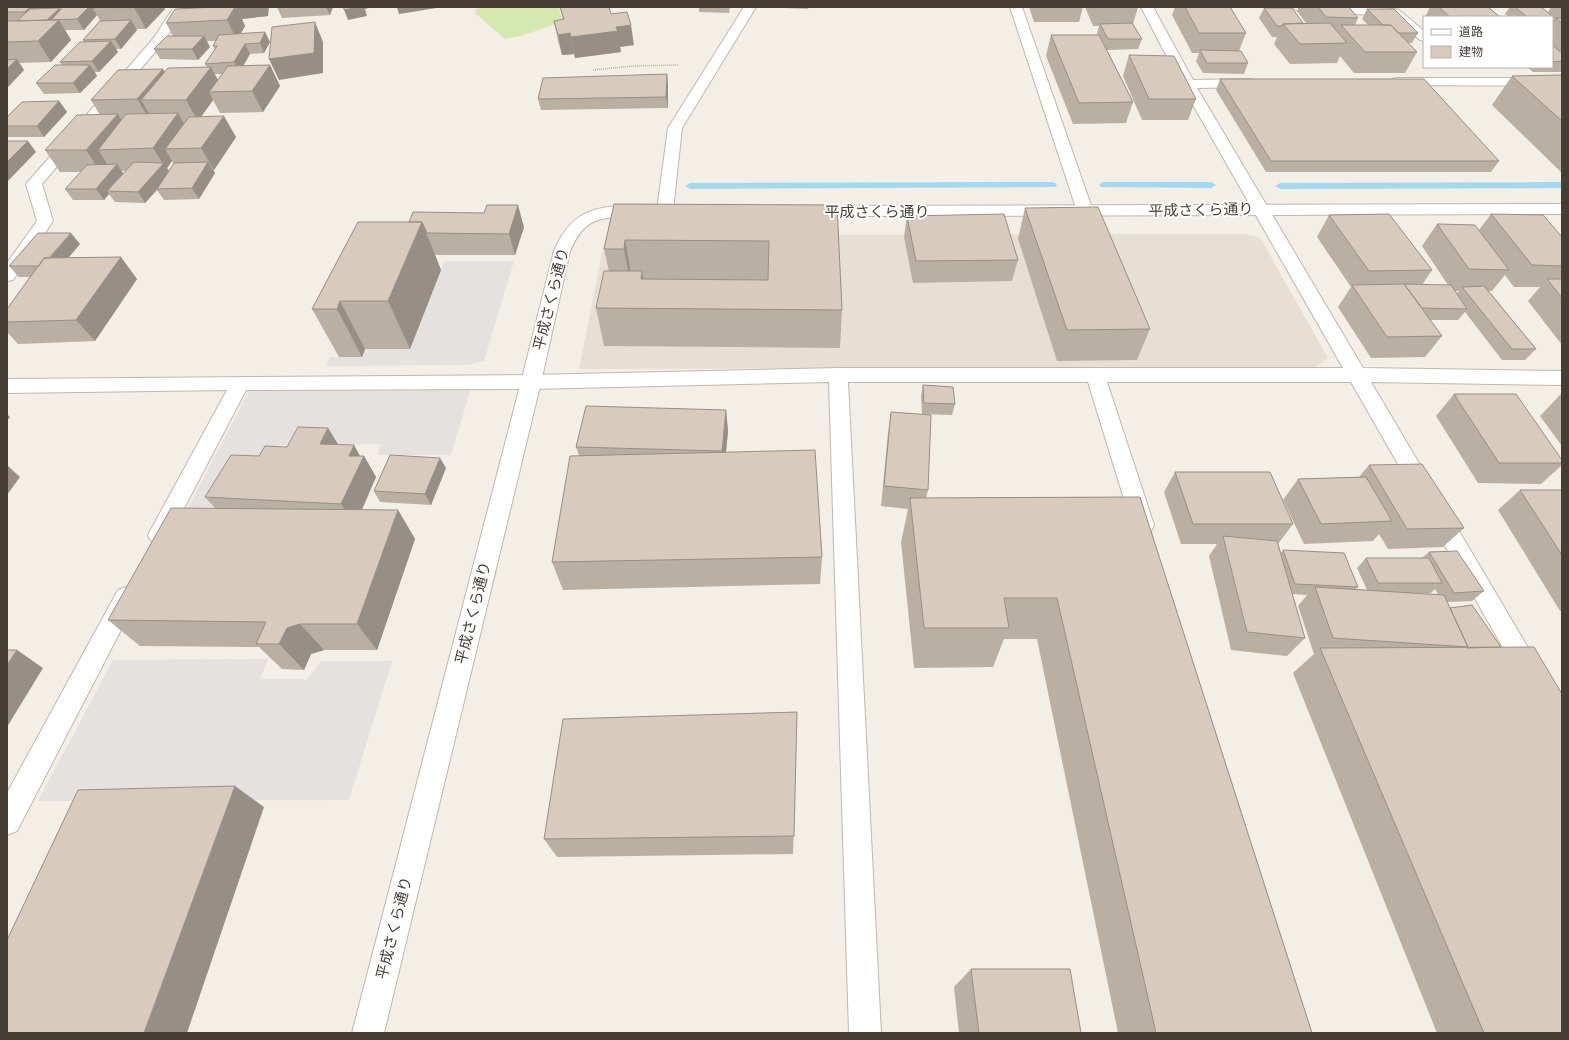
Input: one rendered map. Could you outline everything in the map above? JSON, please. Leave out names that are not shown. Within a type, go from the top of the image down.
[{"type":"street","points":[[7,8],[111,7]]},
{"type":"street","points":[[7,276],[45,221],[34,184],[158,41],[180,7]]},
{"type":"street","points":[[715,63],[750,7]]},
{"type":"street","points":[[1016,7],[1085,211]]},
{"type":"street","points":[[1147,7],[1188,84],[1542,693]]},
{"type":"street","points":[[1298,7],[1395,10],[1423,36]]},
{"type":"street","name":"平成さくら通り","points":[[368,1033],[531,382],[562,251],[568,235],[578,223],[606,211],[673,210],[675,128],[715,63]]},
{"type":"street","points":[[1460,68],[1476,82]]},
{"type":"street","points":[[1383,82],[1562,82]]},
{"type":"street","points":[[1188,84],[1266,83]]},
{"type":"street","name":"平成さくら通り","points":[[789,211],[1562,209]]},
{"type":"street","points":[[7,386],[240,383],[531,382],[838,375],[1358,375],[1562,378]]},
{"type":"street","points":[[838,375],[865,1033]]},
{"type":"street","points":[[1096,376],[1151,550]]},
{"type":"street","points":[[147,556],[240,383]]},
{"type":"street","points":[[7,821],[136,577]]},
{"type":"path","points":[[593,70],[634,66],[715,63]]},
{"type":"shaded area","points":[[1248,234],[1261,239],[1328,358],[1315,367],[579,369],[604,243],[628,235]]},
{"type":"shaded area","points":[[444,261],[514,261],[484,361],[468,365],[326,366],[330,357],[362,357],[365,349],[410,349]]},
{"type":"shaded area","points":[[471,388],[451,455],[378,455],[381,444],[278,445],[267,468],[211,529],[177,529],[250,389]]},
{"type":"shaded area","points":[[268,659],[260,679],[307,679],[321,661],[392,661],[349,800],[38,801],[113,660]]},
{"type":"green space","points":[[486,7],[598,7],[559,8],[561,15],[573,18],[521,36],[505,39],[475,13],[476,9]]},
{"type":"building","points":[[7,7],[30,7],[25,12],[7,12]]},
{"type":"building","points":[[63,7],[89,7],[77,19],[51,20]]},
{"type":"building","points":[[96,7],[137,7],[135,9],[93,9]]},
{"type":"building","points":[[235,7],[227,20],[166,23],[175,9]]},
{"type":"building","points":[[344,7],[359,7],[344,10]]},
{"type":"building","points":[[560,7],[609,7],[611,14],[627,12],[631,25],[616,27],[618,31],[571,37],[570,33],[558,35],[554,21],[564,19]]},
{"type":"building","points":[[1185,7],[1230,7],[1246,33],[1199,33]]},
{"type":"building","points":[[1318,7],[1349,7],[1358,18],[1326,17]]},
{"type":"building","points":[[1439,7],[1488,7],[1499,16],[1449,16]]},
{"type":"building","points":[[1515,7],[1541,7],[1552,16],[1526,16]]},
{"type":"building","points":[[60,8],[47,20],[17,21],[30,9]]},
{"type":"building","points":[[1264,8],[1292,8],[1303,23],[1283,24],[1282,26],[1277,26]]},
{"type":"building","points":[[1367,9],[1394,9],[1418,33],[1398,33],[1391,25],[1383,25]]},
{"type":"building","points":[[1556,18],[1562,18],[1562,23]]},
{"type":"building","points":[[59,20],[38,41],[7,42],[7,21]]},
{"type":"building","points":[[131,20],[115,39],[83,40],[100,21]]},
{"type":"building","points":[[315,22],[314,53],[269,59],[272,27]]},
{"type":"building","points":[[1132,23],[1142,39],[1108,39],[1100,24]]},
{"type":"building","points":[[1330,23],[1347,43],[1300,44],[1283,24]]},
{"type":"building","points":[[1341,25],[1391,25],[1417,52],[1365,52]]},
{"type":"building","points":[[265,32],[260,43],[245,44],[234,62],[205,64],[217,46],[213,46],[219,35]]},
{"type":"building","points":[[1051,35],[1099,35],[1133,102],[1079,103]]},
{"type":"building","points":[[167,36],[204,36],[192,49],[154,49]]},
{"type":"building","points":[[111,41],[92,61],[60,62],[80,42]]},
{"type":"building","points":[[1553,46],[1562,53],[1562,61],[1553,62]]},
{"type":"building","points":[[1200,50],[1241,51],[1248,63],[1207,63]]},
{"type":"building","points":[[1129,55],[1174,56],[1196,99],[1149,99]]},
{"type":"building","points":[[17,59],[7,69],[7,60]]},
{"type":"building","points":[[55,65],[90,65],[73,83],[36,83]]},
{"type":"building","points":[[270,65],[252,91],[209,92],[228,66]]},
{"type":"building","points":[[211,67],[186,100],[141,100],[168,68]]},
{"type":"building","points":[[163,69],[137,99],[91,100],[118,70]]},
{"type":"building","points":[[667,74],[666,97],[538,99],[543,78]]},
{"type":"building","points":[[1562,75],[1562,121],[1512,76]]},
{"type":"building","points":[[1220,79],[1424,79],[1499,161],[1271,161]]},
{"type":"building","points":[[59,101],[37,126],[7,126],[7,117],[22,102]]},
{"type":"building","points":[[178,113],[153,148],[98,150],[126,114]]},
{"type":"building","points":[[118,114],[86,150],[45,150],[77,115]]},
{"type":"building","points":[[224,116],[201,148],[165,149],[189,117]]},
{"type":"building","points":[[7,141],[28,141],[7,162]]},
{"type":"building","points":[[134,162],[164,163],[138,192],[107,191]]},
{"type":"building","points":[[208,162],[192,188],[157,189],[174,163]]},
{"type":"building","points":[[117,164],[96,189],[65,189],[87,165]]},
{"type":"building","points":[[614,204],[837,205],[842,310],[596,308],[604,271],[642,271],[641,279],[768,280],[769,241],[625,240],[624,249],[604,249]]},
{"type":"building","points":[[487,205],[518,205],[509,234],[427,233],[422,222],[409,222],[413,212],[484,213]]},
{"type":"building","points":[[1098,207],[1150,329],[1067,330],[1025,208]]},
{"type":"building","points":[[1004,214],[1018,260],[916,261],[907,216]]},
{"type":"building","points":[[1389,214],[1432,270],[1369,271],[1329,215]]},
{"type":"building","points":[[1491,214],[1543,215],[1562,237],[1562,266],[1532,265]]},
{"type":"building","points":[[358,222],[422,222],[388,301],[340,301],[337,309],[312,309]]},
{"type":"building","points":[[1437,224],[1475,225],[1509,270],[1469,269]]},
{"type":"building","points":[[38,233],[71,233],[49,258],[44,258],[39,266],[9,266]]},
{"type":"building","points":[[121,257],[76,320],[7,322],[7,309],[44,258]]},
{"type":"building","points":[[1547,279],[1562,279],[1562,298]]},
{"type":"building","points":[[1404,284],[1442,336],[1387,337],[1352,285]]},
{"type":"building","points":[[1404,284],[1451,285],[1467,309],[1422,308]]},
{"type":"building","points":[[1484,286],[1536,349],[1512,349],[1462,287]]},
{"type":"building","points":[[923,385],[953,387],[955,404],[924,403]]},
{"type":"building","points":[[1454,394],[1516,394],[1562,460],[1562,463],[1499,463]]},
{"type":"building","points":[[586,406],[726,410],[722,451],[576,447]]},
{"type":"building","points":[[891,412],[931,415],[928,490],[884,486]]},
{"type":"building","points":[[298,427],[328,428],[320,444],[354,445],[349,456],[364,456],[341,504],[205,497],[231,455],[259,456],[265,446],[287,447]]},
{"type":"building","points":[[815,450],[822,557],[552,562],[570,456]]},
{"type":"building","points":[[390,455],[440,458],[425,494],[374,491]]},
{"type":"building","points":[[1422,464],[1464,528],[1407,529],[1369,465]]},
{"type":"building","points":[[1175,472],[1270,472],[1293,524],[1193,524]]},
{"type":"building","points":[[1366,477],[1392,521],[1321,524],[1298,479]]},
{"type":"building","points":[[1520,490],[1562,490],[1562,555]]},
{"type":"building","points":[[1140,497],[1312,1033],[1156,1033],[1057,598],[1004,598],[1009,628],[924,628],[910,498]]},
{"type":"building","points":[[171,508],[398,510],[357,624],[300,624],[287,628],[279,644],[256,644],[266,622],[108,620]]},
{"type":"building","points":[[1223,536],[1277,541],[1305,638],[1247,632]]},
{"type":"building","points":[[1283,550],[1344,553],[1358,587],[1295,584]]},
{"type":"building","points":[[1457,551],[1484,591],[1454,593],[1429,552]]},
{"type":"building","points":[[1366,558],[1429,558],[1442,583],[1378,583]]},
{"type":"building","points":[[1315,587],[1444,595],[1468,647],[1333,638]]},
{"type":"building","points":[[1472,605],[1501,647],[1467,648],[1468,647],[1450,608]]},
{"type":"building","points":[[1534,647],[1562,694],[1562,1033],[1484,1033],[1320,648]]},
{"type":"building","points":[[7,650],[17,650],[7,665]]},
{"type":"building","points":[[797,712],[794,836],[544,839],[563,719]]},
{"type":"building","points":[[235,786],[144,1033],[7,1033],[7,940],[78,790]]},
{"type":"building","points":[[971,969],[1070,969],[1081,1033],[979,1033]]},
{"type":"waterway","points":[[690,186],[1052,185]]},
{"type":"waterway","points":[[1104,185],[1211,185]]},
{"type":"waterway","points":[[1280,186],[1562,185]]}]
